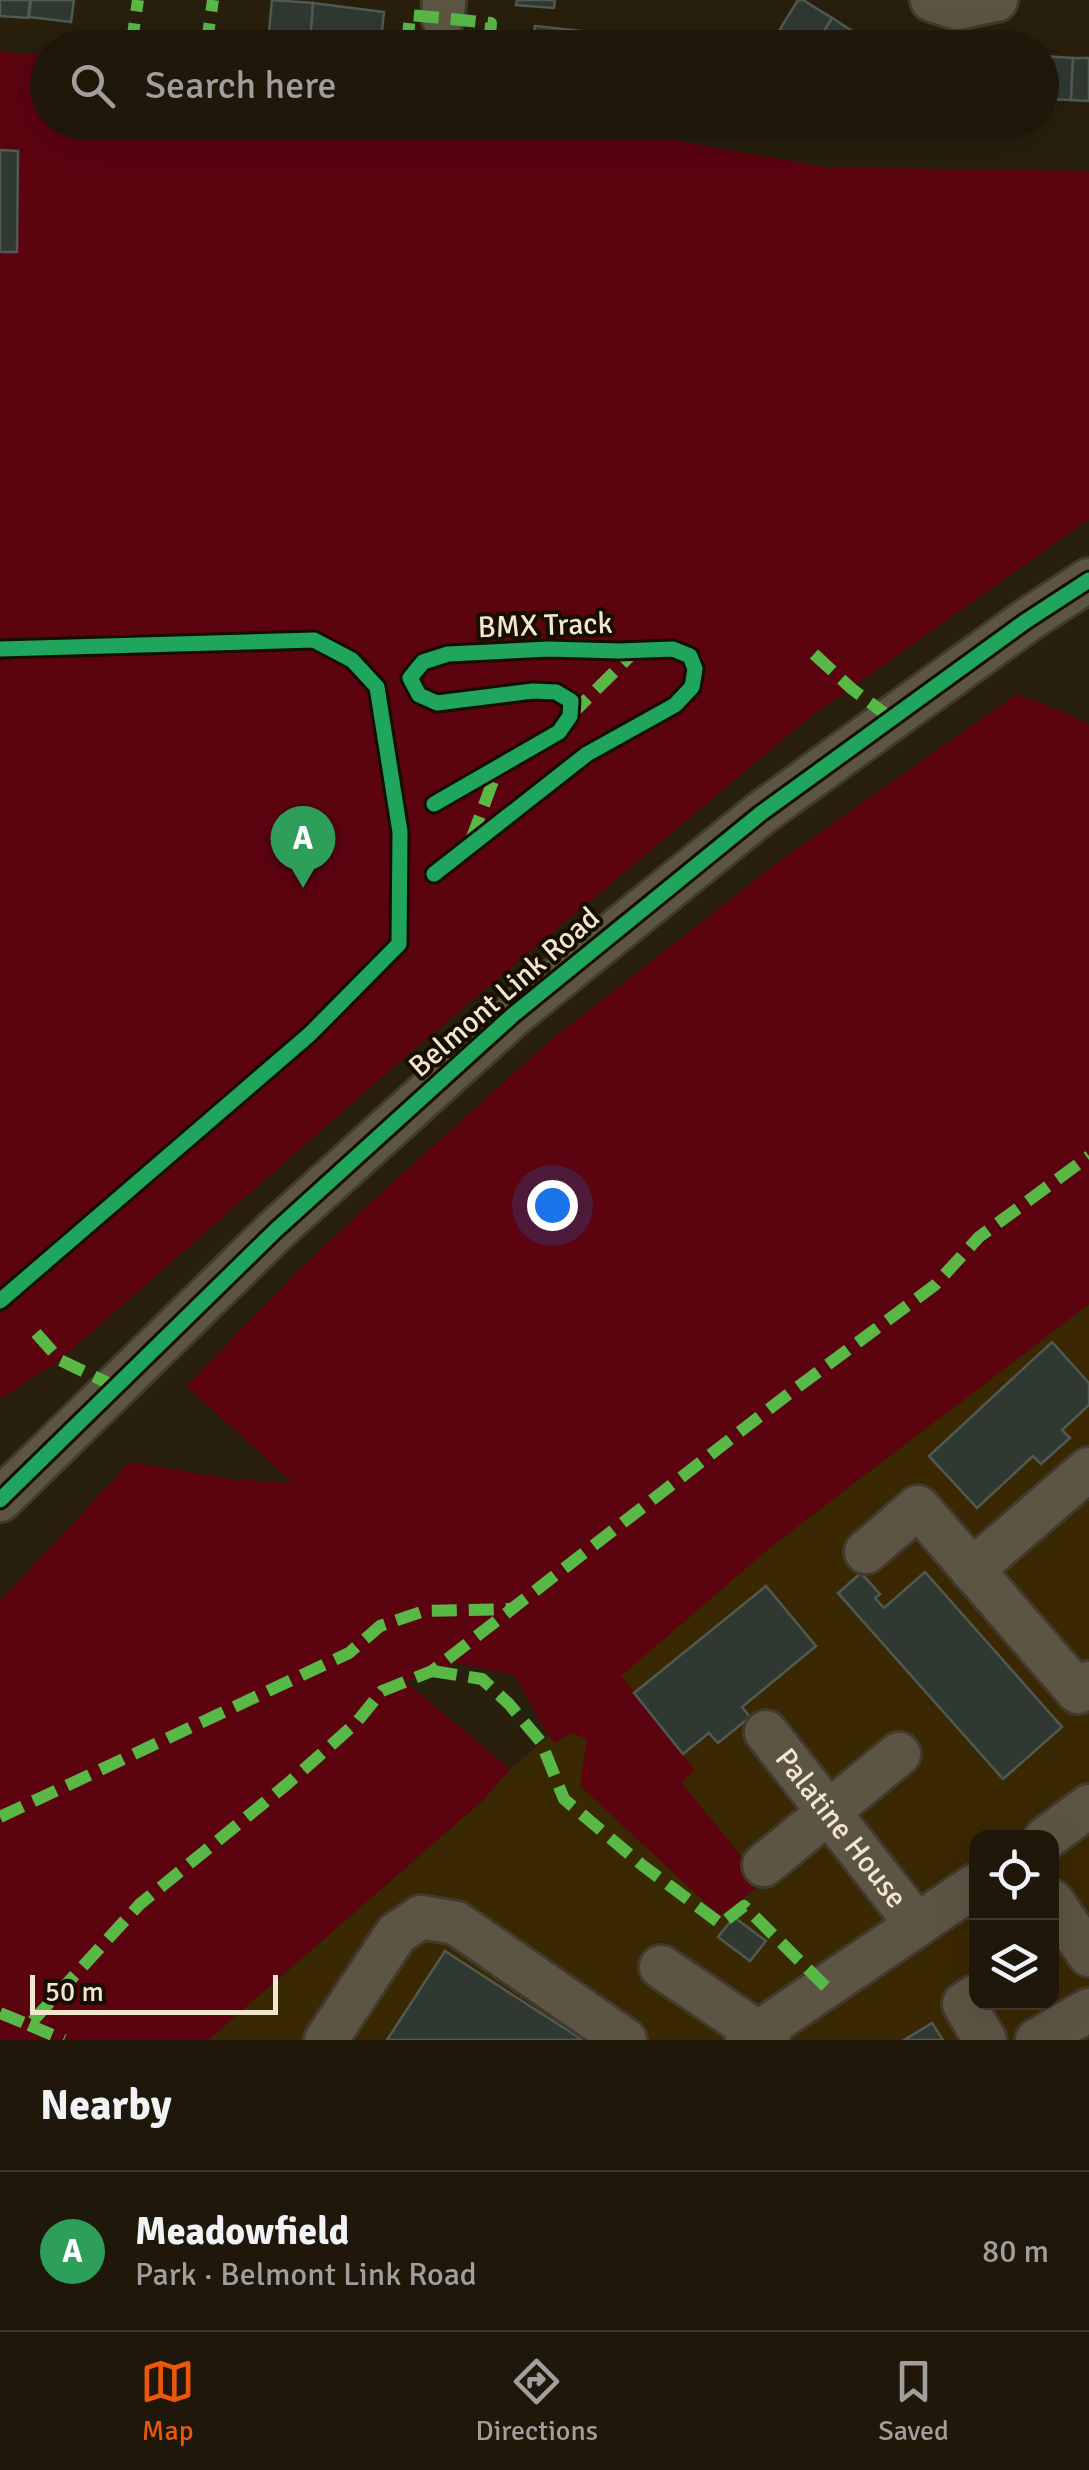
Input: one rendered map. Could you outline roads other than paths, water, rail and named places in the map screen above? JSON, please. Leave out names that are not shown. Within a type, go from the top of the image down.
[{"type":"street","points":[[932,0],[957,8],[996,0]]},
{"type":"street","name":"Belmont Link Road","points":[[0,1500],[276,1230],[513,1015],[760,814],[1026,620],[1089,580]]},
{"type":"street","points":[[972,1570],[1089,1469]]},
{"type":"street","points":[[866,1552],[918,1507],[1078,1692],[1089,1683]]},
{"type":"street","name":"Palatine House","points":[[766,1732],[917,1925]]},
{"type":"street","points":[[764,1864],[899,1754]]},
{"type":"street","points":[[1057,1830],[1089,1806]]},
{"type":"street","points":[[661,1966],[758,2037],[969,1890]]},
{"type":"street","points":[[1059,1913],[1076,1942]]},
{"type":"street","points":[[326,2040],[396,1934],[421,1917],[456,1923],[625,2040]]},
{"type":"street","points":[[969,2001],[964,2004],[985,2040]]},
{"type":"street","points":[[1037,2040],[1089,2010]]},
{"type":"place","name":"Meadowfield","points":[[303,888]]}]
